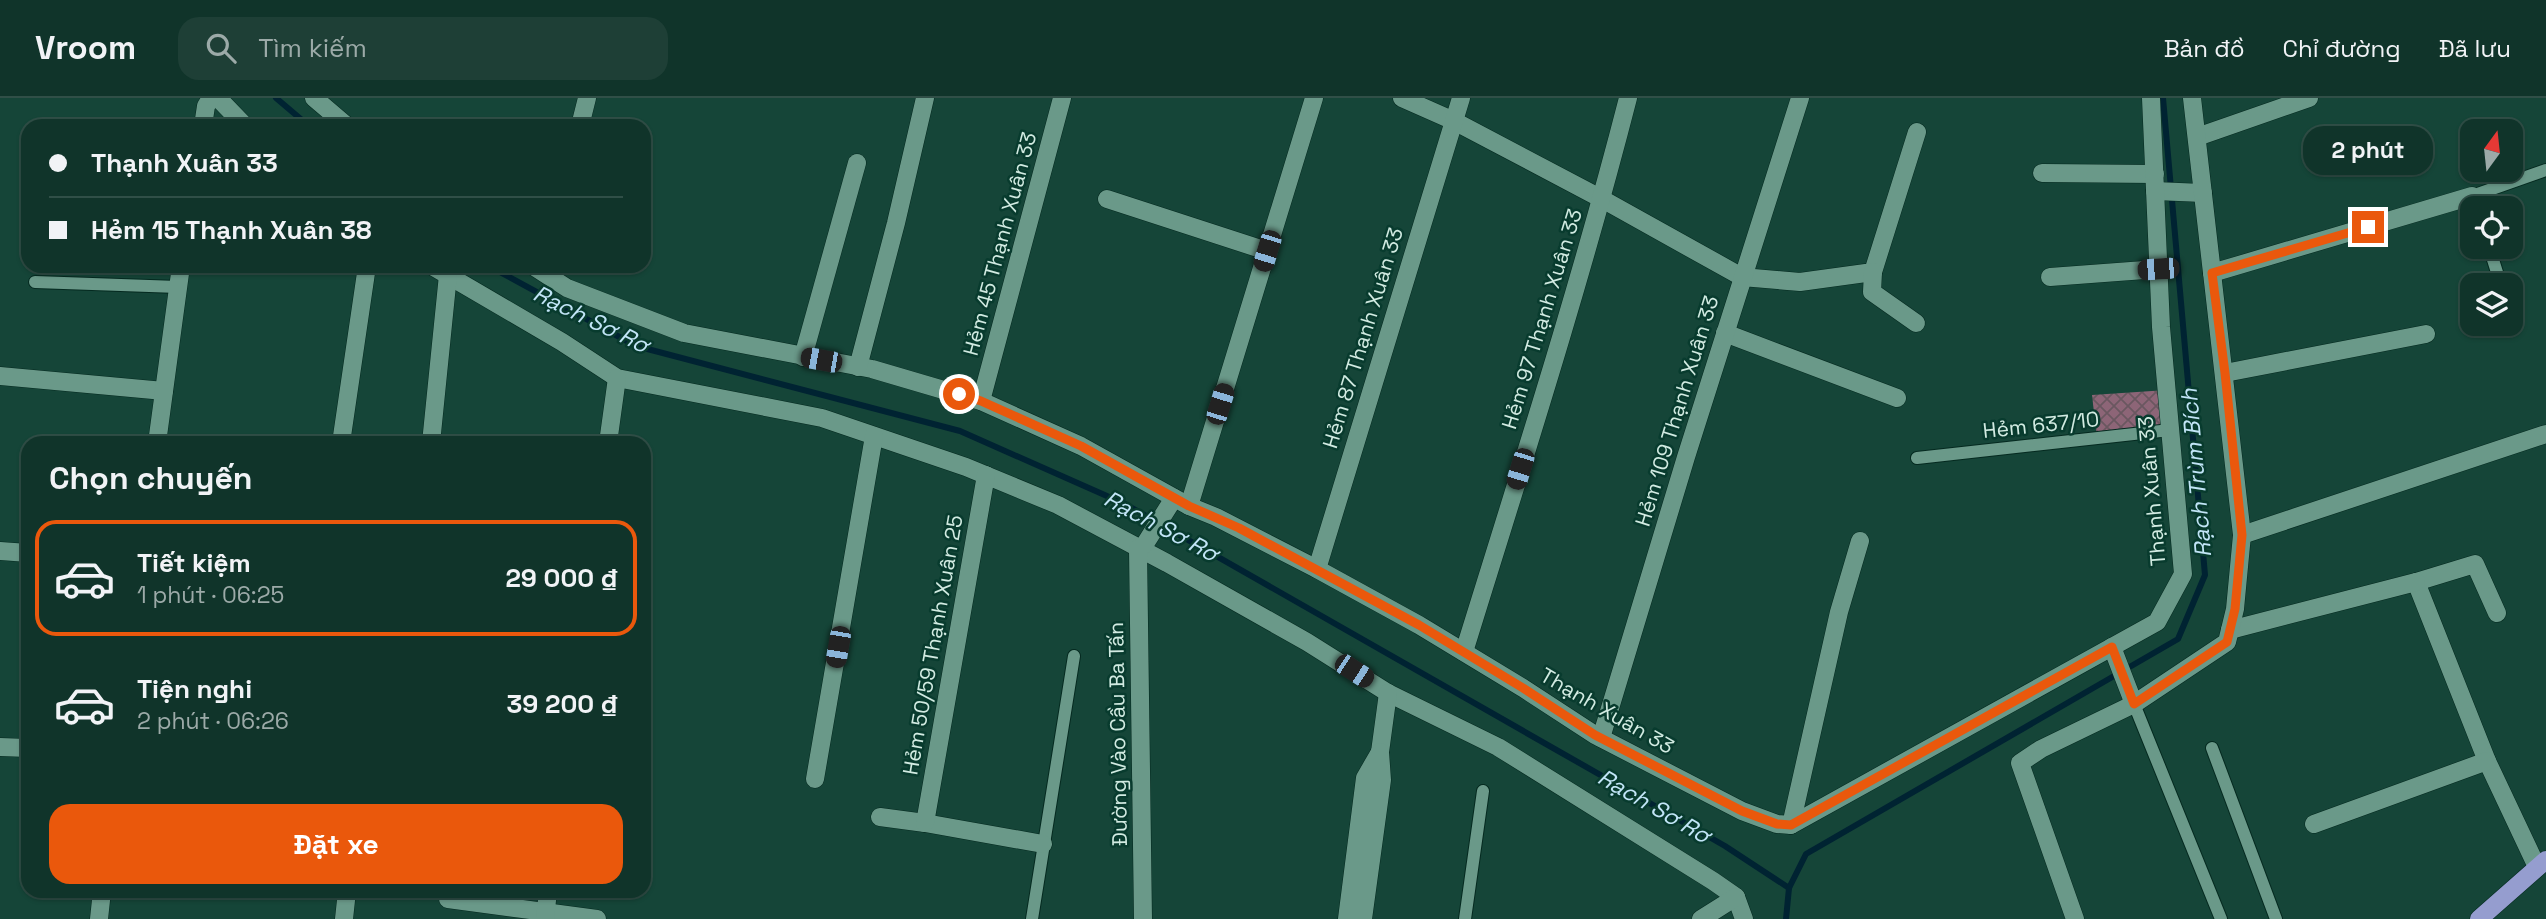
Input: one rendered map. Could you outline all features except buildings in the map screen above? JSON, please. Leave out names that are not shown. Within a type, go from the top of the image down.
[{"type":"main road","points":[[2479,919],[2542,864]]},
{"type":"street","points":[[204,119],[206,106],[211,98]]},
{"type":"street","points":[[218,98],[238,119]]},
{"type":"street","points":[[314,98],[339,119]]},
{"type":"street","points":[[582,119],[587,98]]},
{"type":"street","points":[[858,367],[925,98]]},
{"type":"street","name":"Hẻm 45 Thạnh Xuân 33","points":[[981,401],[1062,98]]},
{"type":"street","points":[[1138,549],[1182,502],[1267,251],[1314,98]]},
{"type":"street","points":[[1402,98],[1454,121],[1742,277],[1800,282],[1873,272]]},
{"type":"street","name":"Hẻm 87 Thạnh Xuân 33","points":[[1317,569],[1461,98]]},
{"type":"street","name":"Hẻm 97 Thạnh Xuân 33","points":[[1464,652],[1602,199],[1628,98]]},
{"type":"street","name":"Hẻm 109 Thạnh Xuân 33","points":[[1601,738],[1742,277],[1800,98]]},
{"type":"street","name":"Thạnh Xuân 33","points":[[546,273],[567,288],[684,333],[858,367],[981,401],[1081,446],[1182,502],[1317,569],[1464,652],[1601,738],[1742,811],[1777,824],[1791,825],[2157,622],[2183,573],[2158,269],[2151,98]]},
{"type":"street","points":[[2075,919],[2020,763],[2041,749],[2134,704],[2227,642],[2235,609],[2242,535],[2192,98]]},
{"type":"street","points":[[2197,137],[2309,98]]},
{"type":"street","points":[[1916,323],[1872,292],[1873,272],[1917,132]]},
{"type":"street","points":[[803,357],[857,163]]},
{"type":"street","points":[[2042,173],[2155,183],[2203,193]]},
{"type":"street","points":[[1107,199],[1267,251]]},
{"type":"street","points":[[2212,273],[2460,206]]},
{"type":"street","points":[[2050,277],[2158,269]]},
{"type":"street","points":[[158,436],[180,273]]},
{"type":"street","points":[[342,436],[366,273]]},
{"type":"street","points":[[444,273],[562,342],[617,378],[822,418],[986,475],[1058,505],[1307,642],[1388,693],[1498,747],[1736,897],[1744,919]]},
{"type":"street","points":[[432,436],[448,275]]},
{"type":"street","points":[[1725,333],[1897,398]]},
{"type":"street","points":[[2225,373],[2426,334]]},
{"type":"street","points":[[0,376],[164,391]]},
{"type":"street","points":[[609,436],[617,378]]},
{"type":"street","points":[[2242,535],[2546,434]]},
{"type":"street","points":[[815,779],[874,436]]},
{"type":"street","name":"Hẻm 50/59 Thạnh Xuân 25","points":[[925,823],[986,475]]},
{"type":"street","points":[[1791,825],[1839,612],[1860,541]]},
{"type":"street","name":"Đường Vào Cầu Ba Tấn","points":[[1138,549],[1143,919]]},
{"type":"street","points":[[0,551],[21,552]]},
{"type":"street","points":[[2230,630],[2475,564],[2497,613]]},
{"type":"street","points":[[2416,582],[2487,761],[2542,864]]},
{"type":"street","points":[[2112,647],[2134,704]]},
{"type":"street","points":[[1363,919],[1382,780],[1380,752],[1388,693]]},
{"type":"street","points":[[0,747],[21,748]]},
{"type":"street","points":[[1347,919],[1365,778],[1380,752]]},
{"type":"street","points":[[2314,824],[2487,761]]},
{"type":"street","points":[[880,817],[1043,844]]},
{"type":"street","points":[[1701,919],[1736,897]]},
{"type":"street","points":[[99,919],[101,898]]},
{"type":"street","points":[[344,919],[346,898]]},
{"type":"street","points":[[545,916],[547,898]]},
{"type":"street","points":[[448,900],[545,916],[597,919]]},
{"type":"lane","points":[[2488,196],[2546,170]]},
{"type":"lane","points":[[35,282],[178,287]]},
{"type":"lane","name":"Hẻm 637/10","points":[[1917,458],[2170,430]]},
{"type":"lane","points":[[1032,919],[1074,656]]},
{"type":"lane","points":[[2134,704],[2221,919]]},
{"type":"lane","points":[[2212,748],[2276,919]]},
{"type":"lane","points":[[1465,919],[1483,791]]},
{"type":"waterway","name":"Rạch Sơ Rơ","points":[[276,98],[301,119]]},
{"type":"waterway","name":"Rạch Trùm Bích","points":[[1786,919],[1789,888],[1806,854],[2178,639],[2205,575],[2163,98]]},
{"type":"waterway","name":"Rạch Sơ Rơ","points":[[502,273],[636,346],[960,431],[1125,504],[1725,846],[1789,888]]},
{"type":"route","points":[[959,394],[981,401],[1081,446],[1189,506],[1239,528],[1317,569],[1419,625],[1595,735],[1742,811],[1777,824],[1791,825],[2112,647],[2134,704],[2227,642],[2235,609],[2242,535],[2212,273],[2368,227]]}]
